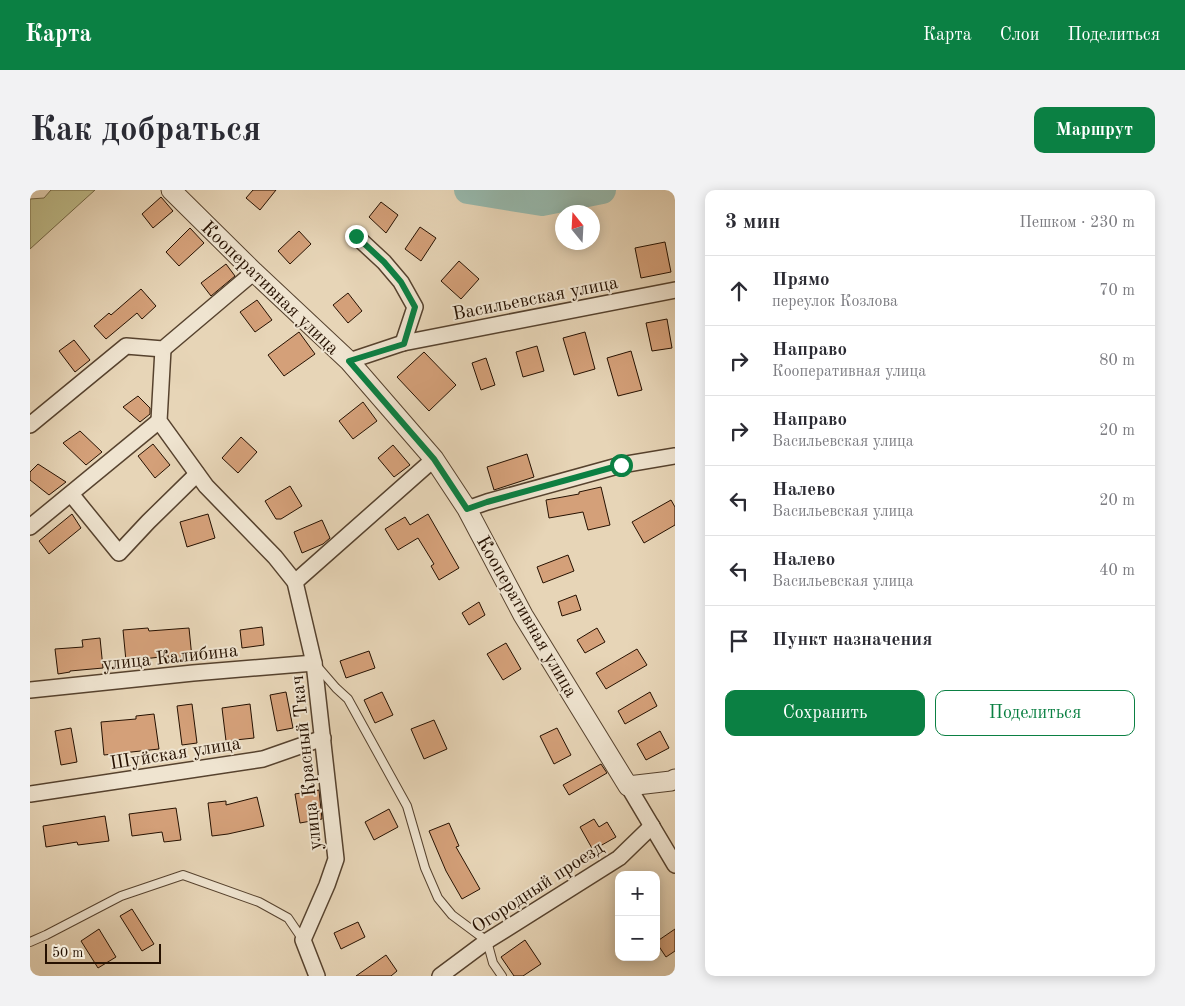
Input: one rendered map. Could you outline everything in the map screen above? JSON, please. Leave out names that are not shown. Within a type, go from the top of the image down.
[{"type":"street","name":"Кооперативная улица","points":[[171,190],[254,272],[349,361],[434,459],[467,509],[524,614],[675,865]]},
{"type":"street","points":[[356,236],[384,262],[401,282],[415,307],[404,344]]},
{"type":"street","points":[[30,425],[126,346],[163,349],[254,272]]},
{"type":"street","name":"Васильевская улица","points":[[349,361],[404,344],[675,290]]},
{"type":"street","points":[[30,527],[160,421],[163,349]]},
{"type":"street","name":"улица Красный Ткач","points":[[160,421],[206,486],[275,557],[295,582],[314,663],[336,859],[303,940]]},
{"type":"street","points":[[467,509],[621,465],[675,456]]},
{"type":"street","points":[[295,582],[434,459]]},
{"type":"street","points":[[71,494],[119,553],[197,474]]},
{"type":"street","name":"улица Калибина","points":[[30,690],[314,663]]},
{"type":"street","name":"Шуйская улица","points":[[30,794],[263,759],[323,738]]},
{"type":"street","points":[[628,786],[675,779]]},
{"type":"street","name":"Огородный проезд","points":[[440,976],[487,941],[619,858],[652,826]]},
{"type":"street","points":[[303,940],[317,976]]},
{"type":"lane","name":"улица Красный Ткач","points":[[314,663],[348,699],[407,806],[425,868],[438,898],[452,915],[487,941]]},
{"type":"lane","points":[[30,942],[121,896],[183,875],[259,902],[288,918],[303,940]]},
{"type":"lane","points":[[487,941],[493,963],[502,976]]},
{"type":"shaded area","points":[[51,190],[95,190],[30,249],[30,199],[44,198]]},
{"type":"building","points":[[253,190],[276,190],[260,210],[246,198]]},
{"type":"building","points":[[161,197],[173,211],[153,228],[142,214]]},
{"type":"building","points":[[381,202],[398,215],[386,233],[369,217]]},
{"type":"building","points":[[420,227],[436,238],[421,261],[405,249]]},
{"type":"building","points":[[190,228],[204,243],[179,266],[166,252]]},
{"type":"building","points":[[299,231],[311,244],[290,264],[278,251]]},
{"type":"building","points":[[665,242],[671,272],[641,278],[635,248]]},
{"type":"building","points":[[459,261],[479,279],[461,299],[441,281]]},
{"type":"building","points":[[226,264],[235,276],[211,296],[201,283]]},
{"type":"building","points":[[141,289],[156,306],[142,319],[137,313],[106,339],[94,326],[109,313],[111,315]]},
{"type":"building","points":[[348,293],[362,311],[348,323],[333,305]]},
{"type":"building","points":[[257,300],[272,320],[255,332],[240,312]]},
{"type":"building","points":[[667,319],[672,348],[652,351],[646,323]]},
{"type":"building","points":[[299,332],[315,354],[284,376],[268,355]]},
{"type":"building","points":[[585,332],[595,369],[574,375],[563,338]]},
{"type":"building","points":[[74,340],[90,360],[75,372],[59,351]]},
{"type":"building","points":[[537,346],[544,371],[523,377],[516,352]]},
{"type":"building","points":[[631,351],[642,390],[618,396],[607,358]]},
{"type":"building","points":[[424,352],[456,385],[429,411],[397,377]]},
{"type":"building","points":[[486,358],[495,385],[481,390],[472,363]]},
{"type":"building","points":[[138,396],[150,408],[150,414],[140,422],[123,407]]},
{"type":"building","points":[[363,402],[377,421],[353,439],[339,421]]},
{"type":"building","points":[[80,431],[102,452],[86,465],[63,443]]},
{"type":"building","points":[[241,437],[257,452],[238,473],[222,458]]},
{"type":"building","points":[[153,444],[170,465],[155,478],[138,456]]},
{"type":"building","points":[[393,445],[410,465],[394,477],[378,458]]},
{"type":"building","points":[[527,454],[534,477],[494,490],[487,467]]},
{"type":"building","points":[[38,464],[66,482],[49,495],[30,480],[30,472]]},
{"type":"building","points":[[290,486],[302,506],[281,519],[276,519],[265,501]]},
{"type":"building","points":[[601,487],[610,525],[588,530],[583,512],[549,518],[546,500],[579,494],[579,492]]},
{"type":"building","points":[[671,500],[675,507],[675,525],[644,543],[632,522]]},
{"type":"building","points":[[72,514],[81,528],[49,554],[39,541]]},
{"type":"building","points":[[208,514],[215,538],[187,547],[180,522]]},
{"type":"building","points":[[428,514],[459,568],[439,580],[431,566],[434,564],[418,538],[398,550],[385,529],[405,517],[410,525]]},
{"type":"building","points":[[322,520],[330,538],[323,544],[302,553],[294,532]]},
{"type":"building","points":[[568,555],[574,571],[543,583],[537,567]]},
{"type":"building","points":[[576,595],[581,610],[562,616],[558,602]]},
{"type":"building","points":[[479,602],[485,615],[469,625],[462,613]]},
{"type":"building","points":[[262,627],[264,645],[242,648],[240,630]]},
{"type":"building","points":[[148,628],[149,631],[189,628],[192,658],[169,660],[169,656],[126,661],[123,630]]},
{"type":"building","points":[[597,628],[605,642],[585,653],[577,640]]},
{"type":"building","points":[[100,638],[103,668],[58,674],[55,649],[83,647],[82,640]]},
{"type":"building","points":[[506,643],[521,669],[503,680],[487,654]]},
{"type":"building","points":[[637,649],[647,665],[606,689],[596,673]]},
{"type":"building","points":[[369,651],[375,668],[346,678],[340,661]]},
{"type":"building","points":[[286,692],[293,728],[277,731],[270,695]]},
{"type":"building","points":[[382,692],[393,715],[375,723],[364,700]]},
{"type":"building","points":[[650,692],[657,706],[625,724],[618,711]]},
{"type":"building","points":[[192,704],[197,743],[182,745],[177,706]]},
{"type":"building","points":[[250,704],[254,738],[226,741],[222,708]]},
{"type":"building","points":[[154,714],[159,749],[104,755],[101,722],[136,719],[136,716]]},
{"type":"building","points":[[434,720],[447,749],[424,759],[411,729]]},
{"type":"building","points":[[71,728],[77,762],[61,765],[55,731]]},
{"type":"building","points":[[557,728],[571,755],[554,764],[540,736]]},
{"type":"building","points":[[660,731],[669,748],[646,760],[637,744]]},
{"type":"building","points":[[601,764],[607,773],[569,795],[563,785]]},
{"type":"building","points":[[319,790],[322,819],[300,823],[295,794]]},
{"type":"building","points":[[257,797],[264,826],[212,836],[208,803],[226,801],[226,805]]},
{"type":"building","points":[[176,808],[181,840],[164,842],[162,832],[132,836],[129,814]]},
{"type":"building","points":[[389,809],[398,827],[374,840],[365,822]]},
{"type":"building","points":[[105,816],[109,841],[78,845],[77,842],[46,847],[43,826]]},
{"type":"building","points":[[594,819],[599,827],[607,822],[616,837],[593,850],[580,827]]},
{"type":"building","points":[[449,823],[459,846],[456,847],[480,889],[462,899],[446,871],[429,831]]},
{"type":"building","points":[[132,909],[154,944],[142,951],[120,916]]},
{"type":"building","points":[[358,922],[365,937],[341,949],[334,933]]},
{"type":"building","points":[[99,929],[116,957],[98,968],[81,941]]},
{"type":"building","points":[[675,929],[675,951],[666,957],[660,948],[660,939]]},
{"type":"building","points":[[525,940],[541,964],[523,976],[514,976],[501,957]]},
{"type":"building","points":[[386,955],[397,971],[391,976],[356,976]]},
{"type":"waterway","points":[[468,190],[542,202],[602,190]]},
{"type":"route","points":[[356,236],[384,262],[401,282],[415,307],[404,344],[349,361],[434,459],[467,509],[621,465]]}]
